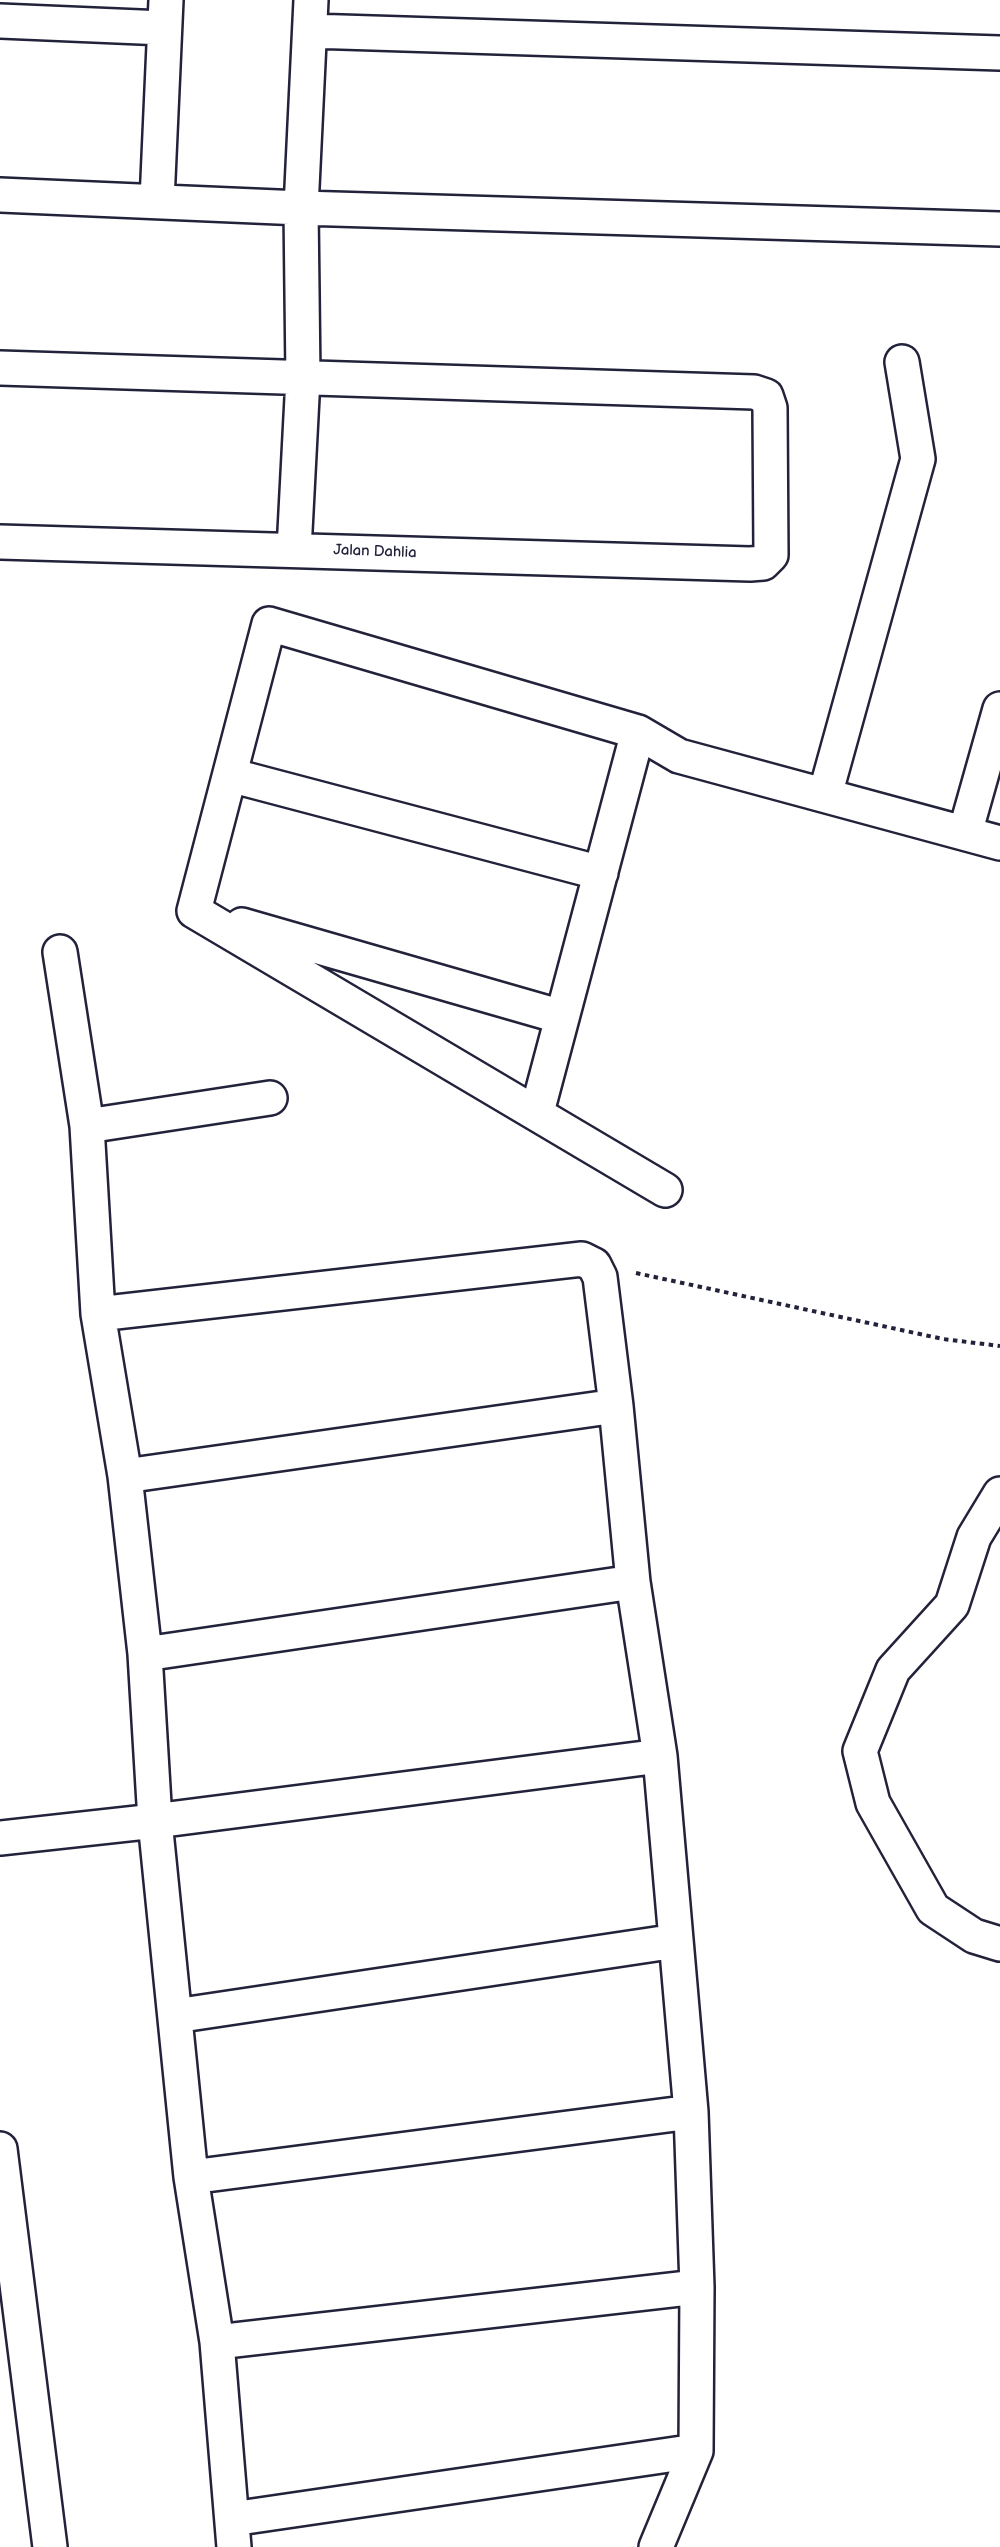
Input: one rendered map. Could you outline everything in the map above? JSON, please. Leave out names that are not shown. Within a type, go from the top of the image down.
[{"type":"street","points":[[0,21],[165,14],[157,201]]},
{"type":"street","points":[[294,550],[303,378],[301,208],[311,15],[1000,53]]},
{"type":"street","points":[[0,195],[301,208],[1000,229]]},
{"type":"street","points":[[825,795],[918,459],[902,362]]},
{"type":"street","points":[[0,368],[303,378]]},
{"type":"street","name":"Jalan Dahlia","points":[[0,542],[750,564],[763,563],[771,555],[770,408],[766,396],[754,392],[303,378]]},
{"type":"street","points":[[194,911],[269,624],[639,732],[679,756],[1000,843]]},
{"type":"street","points":[[965,833],[1000,710]]},
{"type":"street","points":[[537,1112],[639,732]]},
{"type":"street","points":[[230,775],[601,873]]},
{"type":"street","points":[[194,911],[562,1017]]},
{"type":"street","points":[[194,911],[537,1112],[665,1190]]},
{"type":"street","points":[[60,952],[87,1126],[98,1314],[125,1476],[144,1654],[155,1821],[191,2177],[217,2342],[233,2533],[696,2451]]},
{"type":"street","points":[[87,1126],[270,1098]]},
{"type":"street","points":[[98,1314],[582,1259],[594,1265],[601,1284],[616,1406],[633,1582],[660,1756],[691,2112],[697,2287],[696,2451],[656,2547]]},
{"type":"street","points":[[125,1476],[616,1406]]},
{"type":"street","points":[[1000,1494],[974,1537],[951,1605],[893,1670],[860,1751],[873,1803],[933,1909],[974,1936],[1000,1944]]},
{"type":"street","points":[[144,1654],[633,1582]]},
{"type":"street","points":[[0,1838],[155,1821],[660,1756]]},
{"type":"street","points":[[176,2016],[676,1941]]},
{"type":"street","points":[[191,2177],[691,2112]]},
{"type":"street","points":[[0,2149],[50,2547]]},
{"type":"street","points":[[217,2342],[697,2287]]},
{"type":"path","points":[[594,1265],[690,1283],[780,1305],[944,1339],[1000,1346]]}]
